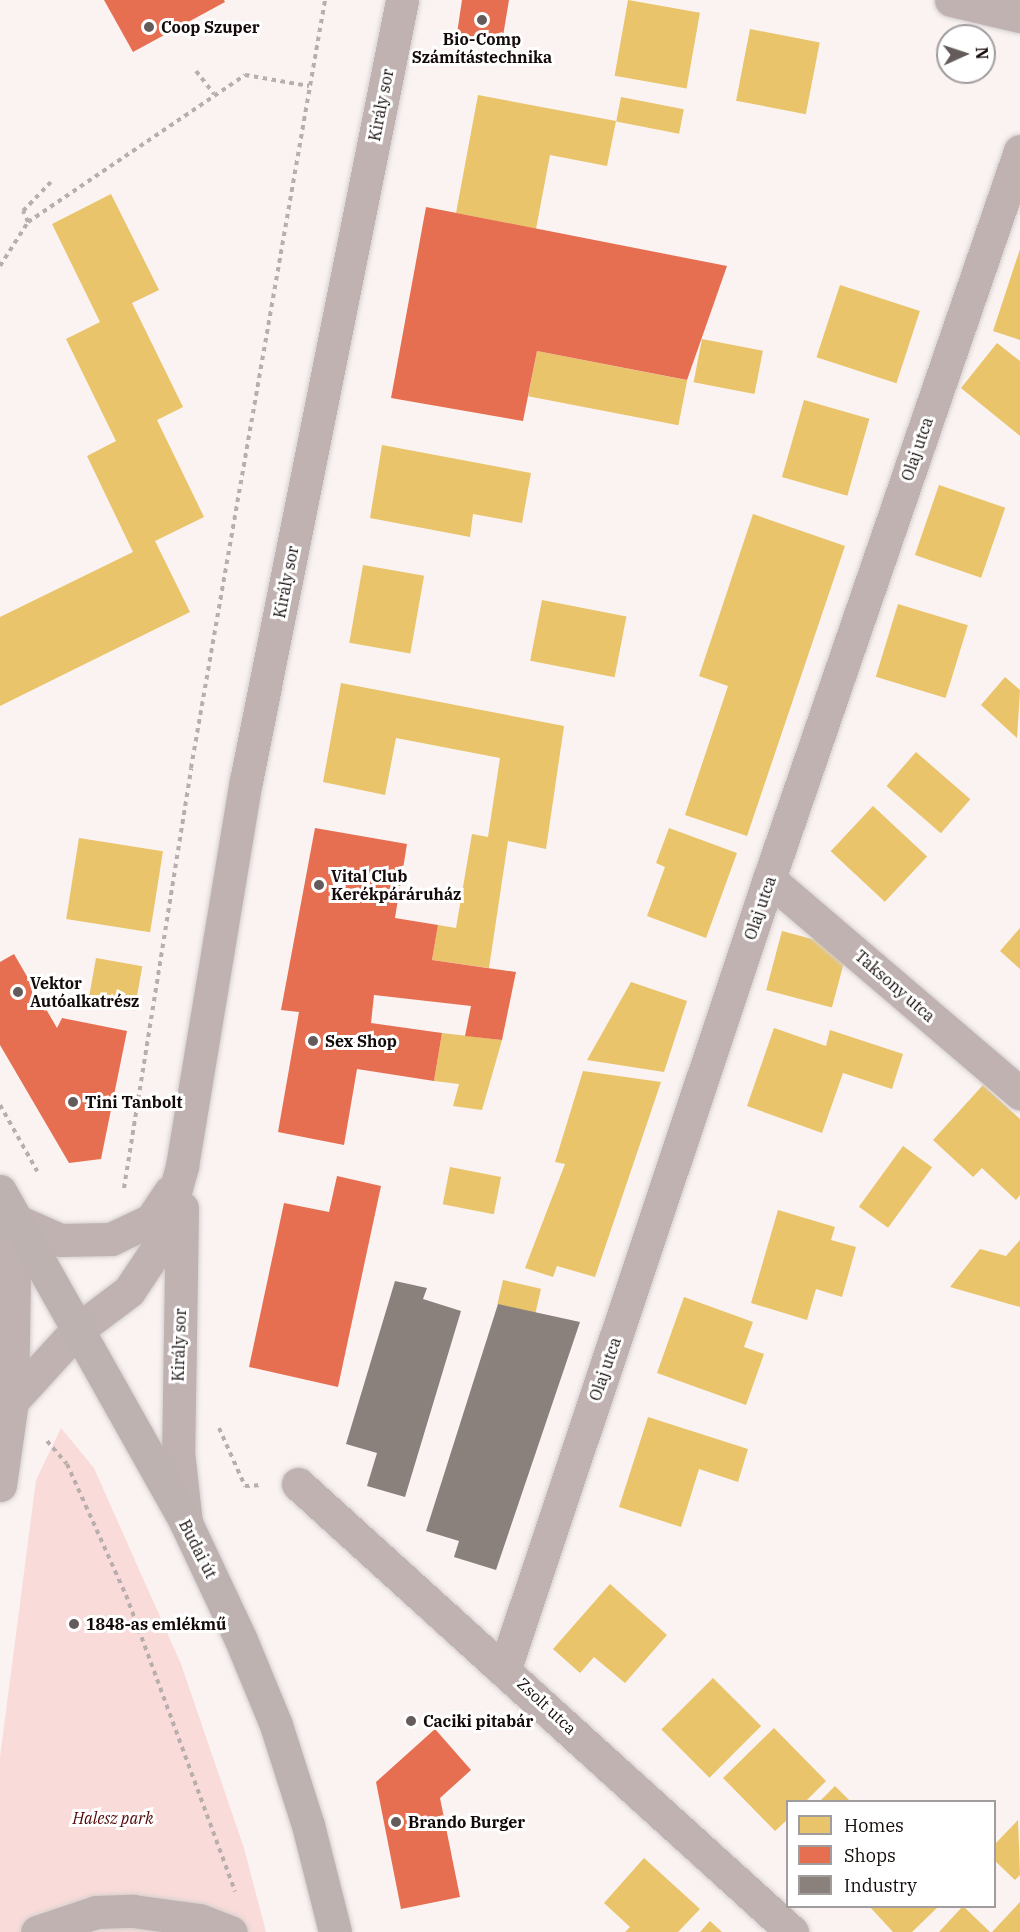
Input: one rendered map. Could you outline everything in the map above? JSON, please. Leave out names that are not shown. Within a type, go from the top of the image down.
[{"type":"main road","name":"Budai út","points":[[0,1191],[76,1331],[186,1523],[241,1640],[276,1725],[308,1825],[334,1932]]},
{"type":"street","name":"Király sor","points":[[12,1401],[76,1331],[118,1302],[146,1270],[161,1243],[182,1166],[246,781],[402,0]]},
{"type":"street","points":[[951,0],[1020,16]]},
{"type":"street","name":"Olaj utca","points":[[505,1668],[770,879],[1020,151]]},
{"type":"street","name":"Taksony utca","points":[[770,879],[1020,1093]]},
{"type":"street","name":"Király sor","points":[[15,1220],[60,1240],[111,1239],[151,1220],[165,1203],[182,1166]]},
{"type":"street","name":"Király sor","points":[[182,1166],[178,1452],[186,1523]]},
{"type":"street","points":[[0,1485],[12,1401],[15,1220]]},
{"type":"street","name":"Zsolt utca","points":[[298,1484],[505,1668],[792,1932]]},
{"type":"street","points":[[37,1932],[96,1912],[133,1911],[200,1920],[231,1932]]},
{"type":"path","points":[[122,1199],[193,756],[325,0]]},
{"type":"path","points":[[196,71],[214,94]]},
{"type":"path","points":[[0,266],[28,222],[245,75],[309,86]]},
{"type":"path","points":[[28,222],[23,211],[51,182]]},
{"type":"path","points":[[0,1105],[40,1177]]},
{"type":"path","points":[[12,1401],[67,1464],[126,1595],[237,1898]]},
{"type":"path","points":[[217,1424],[245,1486],[298,1484]]},
{"type":"green space","name":"Halesz park","points":[[61,1428],[94,1468],[181,1664],[244,1848],[266,1932],[0,1932],[0,1757],[36,1480]]},
{"type":"building: Homes","points":[[628,0],[700,13],[687,89],[615,76]]},
{"type":"building: Homes","points":[[750,29],[820,43],[806,114],[736,101]]},
{"type":"building: Homes","points":[[478,95],[616,121],[607,166],[550,155],[536,229],[456,213]]},
{"type":"building: Homes","points":[[621,97],[684,109],[679,134],[616,122]]},
{"type":"building: Homes","points":[[111,194],[159,290],[132,303],[183,407],[157,420],[204,517],[155,541],[190,612],[0,706],[0,617],[133,552],[87,456],[116,441],[66,339],[100,322],[52,224]]},
{"type":"building: Homes","points":[[1020,249],[1020,340],[993,331]]},
{"type":"building: Homes","points":[[840,285],[920,311],[896,383],[817,357]]},
{"type":"building: Homes","points":[[702,339],[763,351],[754,394],[694,382]]},
{"type":"building: Homes","points":[[997,343],[1020,361],[1020,436],[961,388]]},
{"type":"building: Homes","points":[[537,351],[687,380],[678,425],[528,396]]},
{"type":"building: Homes","points":[[804,400],[869,419],[847,496],[782,477]]},
{"type":"building: Homes","points":[[382,445],[531,473],[522,523],[473,514],[470,537],[370,518]]},
{"type":"building: Homes","points":[[939,485],[1005,508],[981,578],[915,555]]},
{"type":"building: Homes","points":[[753,514],[845,546],[747,836],[685,815],[728,686],[699,676]]},
{"type":"building: Homes","points":[[363,565],[424,576],[410,654],[349,643]]},
{"type":"building: Homes","points":[[542,600],[626,616],[615,677],[530,661]]},
{"type":"building: Homes","points":[[898,604],[968,625],[946,698],[876,677]]},
{"type":"building: Homes","points":[[1005,677],[1020,690],[1017,738],[981,705]]},
{"type":"building: Homes","points":[[341,683],[564,726],[546,849],[508,841],[489,968],[432,960],[438,925],[456,928],[472,834],[488,837],[500,758],[396,738],[385,795],[323,782]]},
{"type":"building: Homes","points":[[916,752],[970,799],[941,833],[886,786]]},
{"type":"building: Homes","points":[[873,806],[927,856],[885,902],[831,851]]},
{"type":"building: Homes","points":[[669,828],[737,853],[706,938],[647,916],[665,867],[656,863]]},
{"type":"building: Homes","points":[[79,838],[163,851],[150,932],[66,919]]},
{"type":"building: Homes","points":[[1020,928],[1020,969],[1000,951]]},
{"type":"building: Homes","points":[[782,931],[848,949],[832,1008],[766,990]]},
{"type":"building: Homes","points":[[96,958],[142,966],[134,1010],[88,1002]]},
{"type":"building: Homes","points":[[631,982],[687,1001],[664,1072],[587,1060]]},
{"type":"building: Homes","points":[[774,1028],[826,1046],[830,1030],[903,1054],[892,1089],[843,1073],[822,1133],[747,1106]]},
{"type":"building: Homes","points":[[442,1033],[502,1040],[482,1110],[453,1106],[459,1084],[434,1081]]},
{"type":"building: Homes","points":[[583,1071],[661,1082],[595,1277],[557,1266],[553,1277],[525,1268],[565,1164],[555,1162]]},
{"type":"building: Homes","points":[[983,1085],[1020,1119],[1020,1195],[1016,1200],[982,1168],[973,1177],[933,1140]]},
{"type":"building: Homes","points":[[903,1146],[932,1167],[888,1228],[859,1207]]},
{"type":"building: Homes","points":[[450,1167],[501,1177],[494,1214],[443,1204]]},
{"type":"building: Homes","points":[[778,1210],[835,1227],[831,1240],[856,1247],[842,1297],[816,1289],[807,1320],[751,1303]]},
{"type":"building: Homes","points":[[1020,1240],[1020,1307],[950,1287],[980,1249],[1006,1256]]},
{"type":"building: Homes","points":[[503,1280],[541,1289],[535,1313],[497,1304]]},
{"type":"building: Homes","points":[[684,1297],[753,1322],[744,1347],[764,1354],[746,1405],[657,1373]]},
{"type":"building: Homes","points":[[648,1417],[748,1449],[738,1482],[699,1469],[681,1527],[619,1507]]},
{"type":"building: Homes","points":[[610,1584],[667,1635],[625,1683],[594,1657],[580,1673],[553,1649]]},
{"type":"building: Homes","points":[[713,1678],[761,1726],[709,1778],[661,1730]]},
{"type":"building: Homes","points":[[774,1728],[826,1781],[807,1800],[786,1800],[786,1821],[775,1831],[723,1778]]},
{"type":"building: Homes","points":[[835,1786],[849,1800],[821,1800]]},
{"type":"building: Homes","points":[[1018,1820],[1020,1875],[1015,1880],[996,1862],[996,1843]]},
{"type":"building: Homes","points":[[644,1858],[700,1909],[678,1932],[625,1932],[630,1927],[604,1903]]},
{"type":"building: Homes","points":[[1020,1902],[1020,1932],[992,1932]]},
{"type":"building: Homes","points":[[871,1908],[937,1908],[912,1932],[893,1932]]},
{"type":"building: Homes","points":[[961,1908],[965,1908],[990,1932],[939,1932]]},
{"type":"building: Homes","points":[[710,1921],[722,1932],[700,1932]]},
{"type":"building: Shops","name":"Coop Szuper","points":[[104,0],[224,0],[225,2],[133,52]]},
{"type":"building: Shops","name":"Bio-Comp Számítástechnika","points":[[462,0],[509,0],[501,48],[456,40]]},
{"type":"building: Shops","points":[[426,207],[727,266],[687,380],[537,351],[523,421],[391,398]]},
{"type":"building: Shops","points":[[315,828],[407,844],[395,918],[438,925],[432,960],[516,972],[502,1040],[465,1036],[471,1006],[374,995],[371,1023],[442,1033],[434,1081],[357,1069],[344,1145],[278,1132],[299,1012],[281,1010]]},
{"type":"building: Shops","name":"Tini Tanbolt","points":[[14,954],[57,1028],[62,1018],[127,1031],[101,1159],[69,1163],[0,1045],[0,962]]},
{"type":"building: Shops","points":[[337,1176],[381,1186],[338,1387],[249,1367],[284,1203],[329,1212]]},
{"type":"building: Shops","points":[[435,1729],[471,1770],[440,1798],[460,1897],[401,1909],[376,1782]]},
{"type":"building: Industry","points":[[395,1281],[427,1288],[423,1299],[461,1311],[405,1497],[367,1486],[377,1453],[346,1444]]},
{"type":"building: Industry","points":[[498,1304],[580,1322],[496,1570],[454,1557],[459,1541],[426,1531]]},
{"type":"place","name":"Bio-Comp Számítástechnika","points":[[482,20]]},
{"type":"place","name":"Coop Szuper","points":[[149,27]]},
{"type":"place","name":"Vital Club Kerékpáráruház","points":[[319,885]]},
{"type":"place","name":"Vektor Autóalkatrész","points":[[18,992]]},
{"type":"place","name":"Sex Shop","points":[[313,1041]]},
{"type":"place","name":"Tini Tanbolt","points":[[73,1102]]},
{"type":"place","name":"1848-as emlékmű","points":[[74,1624]]},
{"type":"place","name":"Caciki pitabár","points":[[411,1721]]},
{"type":"place","name":"Brando Burger","points":[[396,1822]]}]
